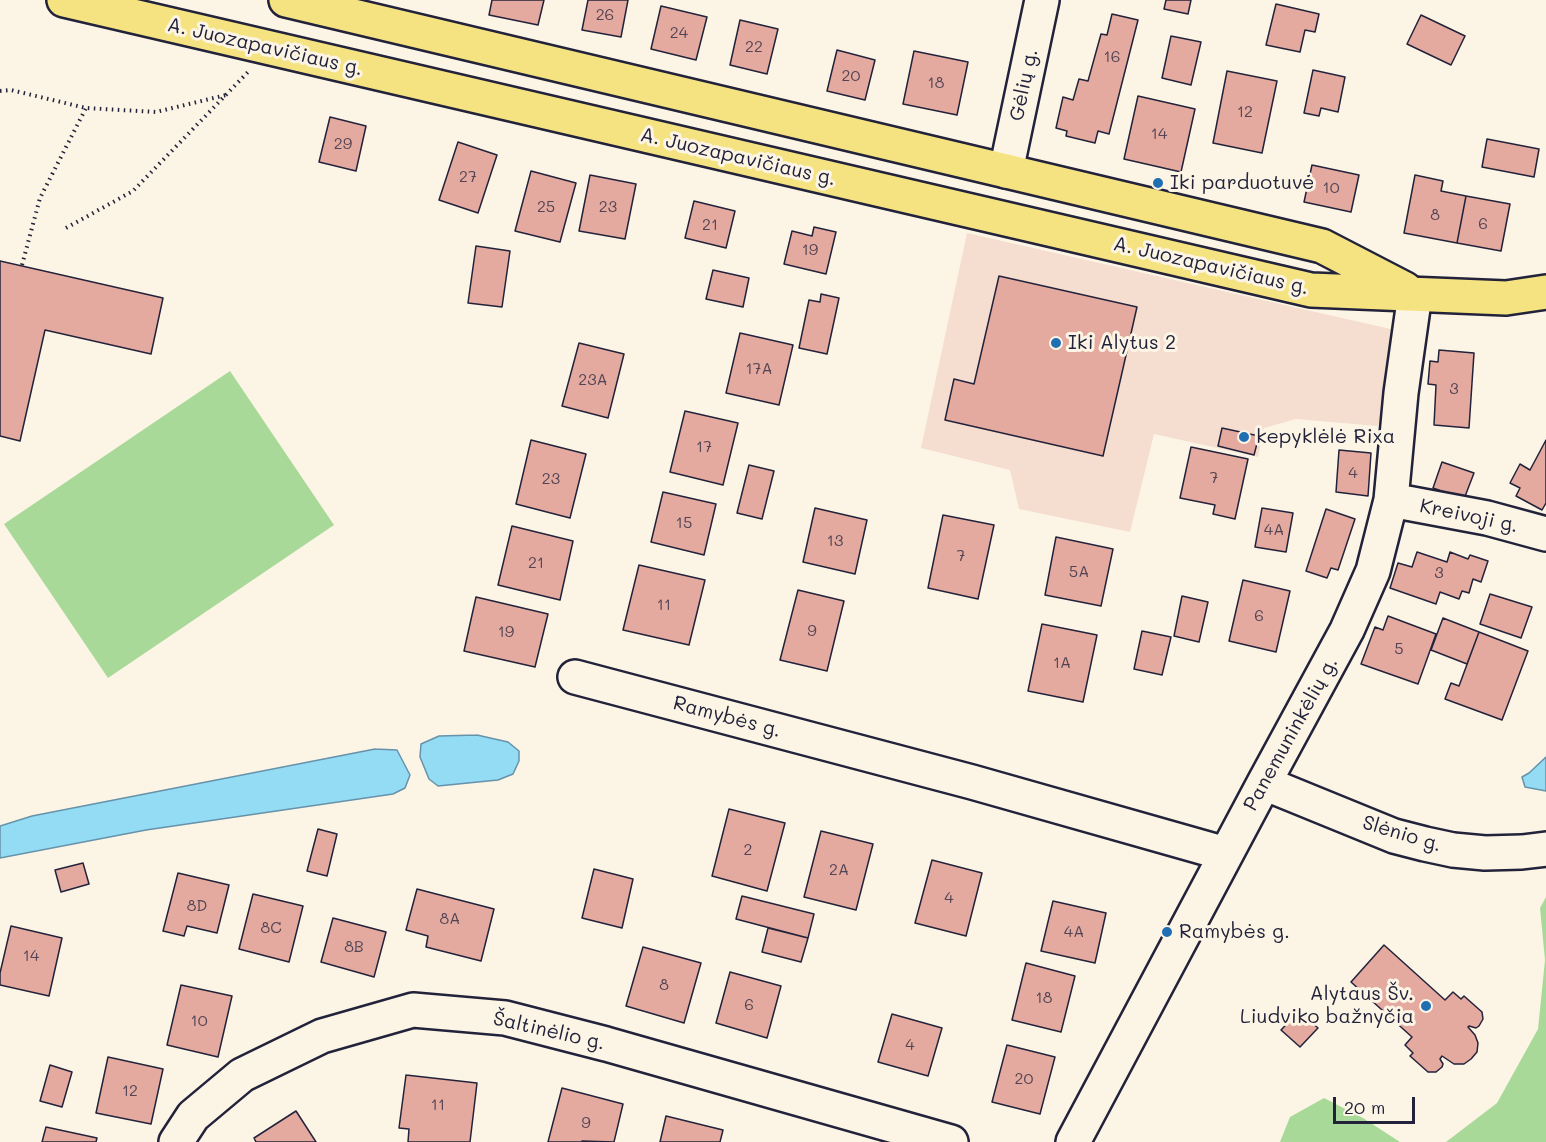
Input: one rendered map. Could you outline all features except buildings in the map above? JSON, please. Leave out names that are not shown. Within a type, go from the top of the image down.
[{"type":"main road","name":"A. Juozapavičiaus g.","points":[[64,0],[1311,290],[1506,298],[1546,292]]},
{"type":"main road","name":"A. Juozapavičiaus g.","points":[[286,0],[1322,246],[1415,294]]},
{"type":"main road","points":[[645,135],[655,87]]},
{"type":"main road","points":[[890,192],[900,145]]},
{"type":"street","name":"Gėlių g.","points":[[1006,171],[1042,0]]},
{"type":"street","name":"Panemuninkėlių g.","points":[[1073,1142],[1347,630],[1373,571],[1391,500],[1401,393],[1415,294]]},
{"type":"street","name":"Kreivoji g.","points":[[1391,500],[1487,518],[1546,534]]},
{"type":"street","name":"Ramybės g.","points":[[574,677],[972,782],[1226,854]]},
{"type":"street","name":"Slėnio g.","points":[[1264,783],[1394,836],[1425,844],[1453,850],[1485,852],[1522,852],[1546,849]]},
{"type":"street","name":"Šaltinėlio g.","points":[[176,1142],[194,1116],[242,1075],[322,1036],[413,1010],[505,1018],[606,1044],[951,1142]]},
{"type":"path","points":[[66,228],[133,191],[272,48]]},
{"type":"path","points":[[0,91],[11,90],[86,108],[156,112],[227,95]]},
{"type":"path","points":[[22,265],[40,198],[86,108]]},
{"type":"shaded area","points":[[967,233],[1404,332],[1378,426],[1296,419],[1264,428],[1258,457],[1154,434],[1130,532],[1019,509],[1010,470],[921,448]]},
{"type":"green space","points":[[230,371],[334,525],[108,678],[4,524]]},
{"type":"green space","points":[[1546,897],[1546,1142],[1446,1142],[1497,1103],[1538,1029],[1545,960],[1540,908]]},
{"type":"green space","points":[[1324,1098],[1363,1118],[1400,1142],[1280,1142],[1290,1117]]},
{"type":"water","points":[[477,735],[508,742],[519,751],[519,761],[513,774],[498,780],[438,786],[429,779],[420,757],[421,744],[439,736]]},
{"type":"water","points":[[375,749],[397,750],[410,775],[405,788],[393,794],[146,830],[0,858],[0,826],[32,816]]},
{"type":"water","points":[[1546,757],[1546,791],[1525,787],[1522,777]]},
{"type":"place","name":"Iki parduotuvė","points":[[1158,183]]},
{"type":"place","name":"Iki Alytus 2","points":[[1056,343]]},
{"type":"place","name":"kepyklėlė Rixa","points":[[1244,437]]},
{"type":"place","name":"Ramybės g.","points":[[1167,932]]},
{"type":"place","name":"Alytaus Šv. Liudviko bažnyčia","points":[[1426,1006]]}]
